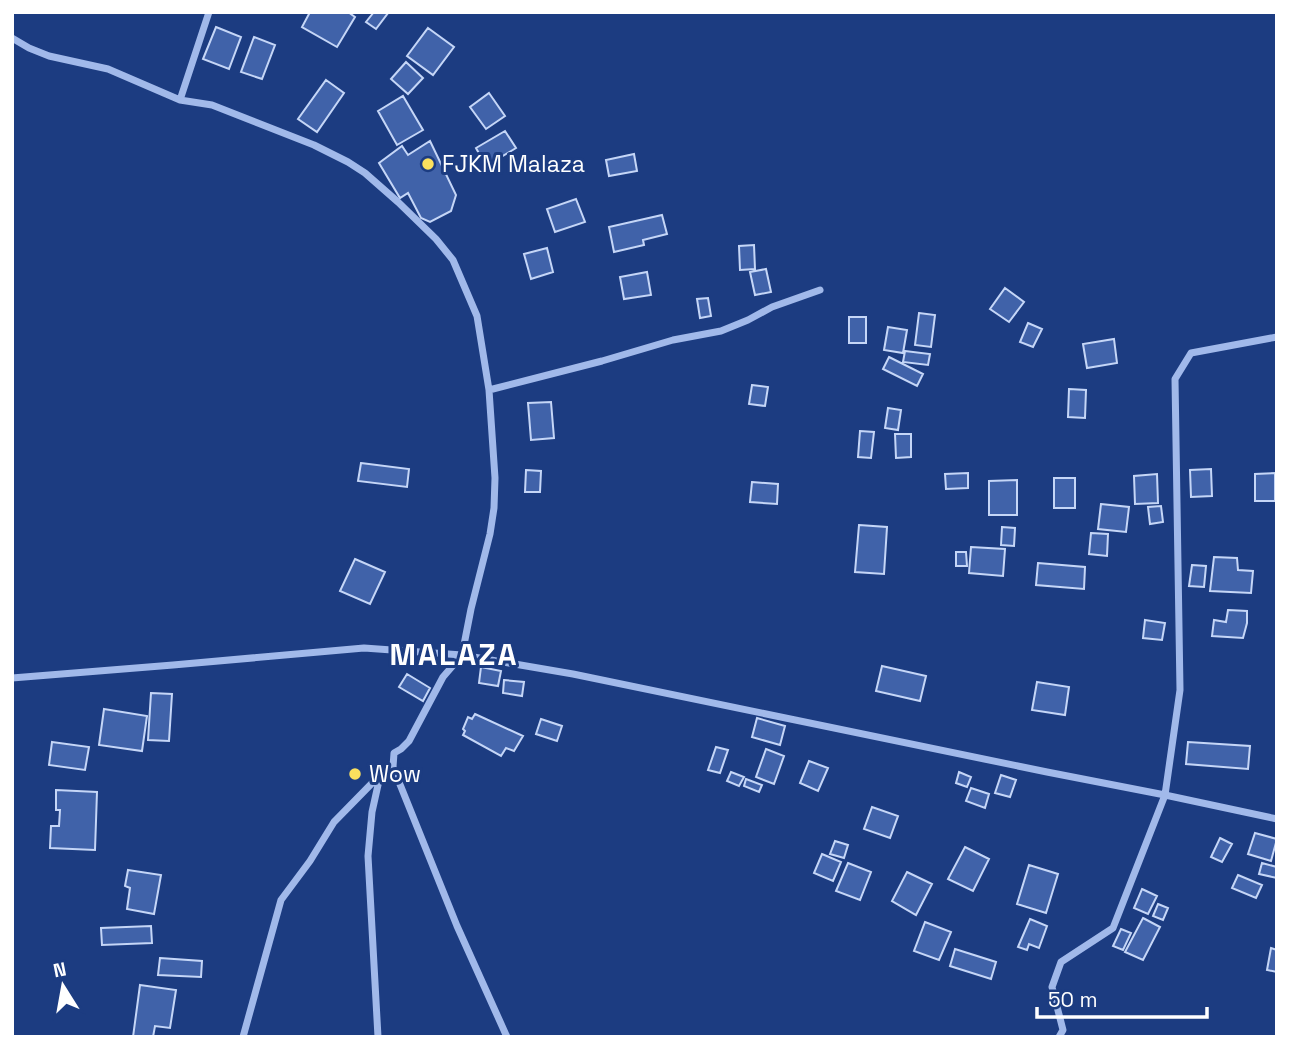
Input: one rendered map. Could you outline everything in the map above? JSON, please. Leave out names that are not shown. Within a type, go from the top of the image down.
[{"type":"street","points":[[180,100],[209,12]]},
{"type":"street","points":[[12,38],[49,56],[107,69],[180,100],[212,105],[314,145],[348,162],[398,201],[453,260],[477,316],[489,390],[495,478],[491,534],[462,655],[443,677],[409,741],[394,752],[393,767],[457,926],[507,1037]]},
{"type":"street","points":[[489,390],[673,340],[721,331],[772,307],[820,290]]},
{"type":"street","points":[[1059,1037],[1063,1030],[1052,987],[1061,962],[1113,928],[1165,795],[1180,690],[1175,379],[1191,353],[1277,337]]},
{"type":"street","points":[[12,678],[364,648],[462,655],[573,674],[1277,819]]},
{"type":"street","points":[[243,1037],[281,900],[334,822],[380,775],[393,767]]},
{"type":"street","points":[[378,1037],[368,856],[372,812],[380,775]]},
{"type":"building","points":[[310,12],[348,12],[355,17],[337,47],[302,27]]},
{"type":"building","points":[[374,12],[388,13],[376,29],[366,22]]},
{"type":"building","points":[[216,27],[241,37],[229,69],[203,59]]},
{"type":"building","points":[[428,28],[454,47],[433,75],[407,56]]},
{"type":"building","points":[[254,37],[275,45],[262,79],[241,72]]},
{"type":"building","points":[[406,62],[423,78],[408,94],[391,79]]},
{"type":"building","points":[[326,80],[344,93],[317,132],[298,119]]},
{"type":"building","points":[[489,93],[505,116],[486,129],[470,107]]},
{"type":"building","points":[[403,96],[423,130],[397,145],[378,111]]},
{"type":"building","points":[[505,131],[516,148],[486,166],[476,148]]},
{"type":"building","points":[[430,141],[456,195],[451,211],[430,222],[421,218],[408,193],[400,198],[379,163],[402,146],[408,155]]},
{"type":"building","points":[[634,154],[637,171],[609,176],[606,160]]},
{"type":"building","points":[[576,199],[585,222],[555,232],[547,209]]},
{"type":"building","points":[[662,215],[667,234],[643,240],[644,245],[614,252],[609,227]]},
{"type":"building","points":[[754,245],[755,269],[740,270],[739,246]]},
{"type":"building","points":[[547,248],[553,272],[531,279],[524,254]]},
{"type":"building","points":[[766,269],[771,292],[755,295],[750,272]]},
{"type":"building","points":[[647,272],[651,295],[624,299],[620,277]]},
{"type":"building","points":[[1005,288],[1024,302],[1009,322],[990,309]]},
{"type":"building","points":[[708,298],[711,316],[700,318],[697,299]]},
{"type":"building","points":[[919,313],[935,315],[931,347],[915,345]]},
{"type":"building","points":[[849,317],[866,317],[866,343],[849,343]]},
{"type":"building","points":[[1028,323],[1042,329],[1033,347],[1020,342]]},
{"type":"building","points":[[888,327],[907,330],[903,353],[884,350]]},
{"type":"building","points":[[1114,339],[1117,363],[1087,368],[1083,344]]},
{"type":"building","points":[[905,351],[930,354],[928,365],[903,362]]},
{"type":"building","points":[[889,357],[923,374],[917,386],[883,369]]},
{"type":"building","points":[[752,385],[768,387],[765,406],[749,404]]},
{"type":"building","points":[[1069,389],[1086,390],[1085,418],[1068,417]]},
{"type":"building","points":[[551,402],[554,438],[531,440],[528,403]]},
{"type":"building","points":[[888,408],[901,410],[898,430],[885,428]]},
{"type":"building","points":[[860,431],[874,432],[871,458],[858,457]]},
{"type":"building","points":[[895,434],[911,434],[911,457],[896,458]]},
{"type":"building","points":[[361,463],[409,469],[407,487],[358,481]]},
{"type":"building","points":[[1211,469],[1212,496],[1191,497],[1190,470]]},
{"type":"building","points":[[526,470],[541,471],[540,492],[525,492]]},
{"type":"building","points":[[968,473],[968,488],[946,489],[945,474]]},
{"type":"building","points":[[1275,473],[1275,501],[1255,501],[1255,474]]},
{"type":"building","points":[[1157,474],[1158,503],[1135,504],[1134,476]]},
{"type":"building","points":[[1054,478],[1075,478],[1075,508],[1054,508]]},
{"type":"building","points":[[1017,480],[1017,515],[989,515],[989,481]]},
{"type":"building","points":[[752,482],[778,484],[777,504],[750,502]]},
{"type":"building","points":[[1101,504],[1129,507],[1126,532],[1098,529]]},
{"type":"building","points":[[1161,506],[1163,522],[1150,524],[1148,507]]},
{"type":"building","points":[[859,525],[887,527],[884,574],[855,572]]},
{"type":"building","points":[[1002,527],[1015,528],[1014,546],[1001,545]]},
{"type":"building","points":[[1091,533],[1108,534],[1107,556],[1089,554]]},
{"type":"building","points":[[971,547],[1005,549],[1003,576],[969,573]]},
{"type":"building","points":[[956,552],[966,552],[967,566],[956,566]]},
{"type":"building","points":[[1214,557],[1237,558],[1238,570],[1253,571],[1251,593],[1210,591]]},
{"type":"building","points":[[355,559],[385,572],[370,604],[340,591]]},
{"type":"building","points":[[1038,563],[1085,567],[1084,589],[1036,585]]},
{"type":"building","points":[[1192,565],[1206,566],[1204,587],[1189,586]]},
{"type":"building","points":[[1228,610],[1247,611],[1243,638],[1212,636],[1214,620],[1226,622]]},
{"type":"building","points":[[1145,620],[1165,623],[1162,640],[1143,638]]},
{"type":"building","points":[[882,666],[926,676],[920,701],[876,691]]},
{"type":"building","points":[[481,667],[501,671],[498,686],[479,683]]},
{"type":"building","points":[[407,674],[430,688],[423,701],[399,687]]},
{"type":"building","points":[[504,680],[524,682],[522,696],[503,693]]},
{"type":"building","points":[[1037,682],[1069,687],[1065,715],[1032,710]]},
{"type":"building","points":[[151,693],[172,694],[169,741],[148,740]]},
{"type":"building","points":[[104,709],[147,716],[142,751],[99,745]]},
{"type":"building","points":[[475,714],[523,736],[514,751],[506,748],[501,756],[463,735],[468,717],[472,719]]},
{"type":"building","points":[[757,718],[785,726],[780,745],[752,737]]},
{"type":"building","points":[[541,719],[562,726],[557,741],[536,734]]},
{"type":"building","points":[[52,742],[89,747],[85,770],[49,765]]},
{"type":"building","points":[[1188,742],[1250,746],[1248,769],[1186,764]]},
{"type":"building","points":[[716,747],[728,750],[720,773],[708,770]]},
{"type":"building","points":[[766,749],[784,756],[774,784],[756,777]]},
{"type":"building","points":[[809,761],[828,768],[818,791],[800,783]]},
{"type":"building","points":[[731,772],[744,777],[739,786],[727,781]]},
{"type":"building","points":[[959,772],[971,777],[967,787],[956,783]]},
{"type":"building","points":[[1001,775],[1016,780],[1010,797],[995,793]]},
{"type":"building","points":[[746,779],[762,785],[759,792],[744,786]]},
{"type":"building","points":[[971,788],[989,794],[985,808],[966,801]]},
{"type":"building","points":[[56,790],[97,792],[95,850],[50,848],[51,826],[59,826],[60,810],[56,810]]},
{"type":"building","points":[[872,807],[898,816],[890,838],[864,829]]},
{"type":"building","points":[[1255,833],[1277,839],[1271,861],[1248,854]]},
{"type":"building","points":[[1220,838],[1232,844],[1222,862],[1211,857]]},
{"type":"building","points":[[835,841],[848,845],[844,858],[830,854]]},
{"type":"building","points":[[965,847],[989,859],[973,891],[948,879]]},
{"type":"building","points":[[822,854],[841,862],[833,881],[814,873]]},
{"type":"building","points":[[848,863],[871,872],[860,900],[836,891]]},
{"type":"building","points":[[1262,863],[1277,867],[1277,878],[1259,874]]},
{"type":"building","points":[[1029,865],[1058,874],[1046,913],[1017,904]]},
{"type":"building","points":[[128,870],[161,875],[154,914],[127,909],[130,888],[125,886]]},
{"type":"building","points":[[907,872],[932,884],[916,915],[892,901]]},
{"type":"building","points":[[1238,875],[1262,885],[1256,898],[1232,888]]},
{"type":"building","points":[[1142,889],[1157,896],[1148,914],[1134,908]]},
{"type":"building","points":[[1158,904],[1168,908],[1163,920],[1153,916]]},
{"type":"building","points":[[1143,918],[1160,927],[1143,960],[1125,952]]},
{"type":"building","points":[[1030,919],[1047,926],[1039,948],[1029,944],[1027,950],[1018,947]]},
{"type":"building","points":[[925,922],[951,932],[939,960],[914,951]]},
{"type":"building","points":[[151,926],[152,943],[102,945],[101,928]]},
{"type":"building","points":[[1121,929],[1131,933],[1123,950],[1113,946]]},
{"type":"building","points":[[1271,948],[1277,950],[1277,972],[1267,970]]},
{"type":"building","points":[[955,949],[996,962],[991,979],[950,966]]},
{"type":"building","points":[[160,958],[202,961],[201,977],[158,975]]},
{"type":"building","points":[[140,985],[176,990],[170,1028],[155,1026],[153,1037],[133,1037]]},
{"type":"place","name":"FJKM Malaza","points":[[428,164]]},
{"type":"place","name":"Wow","points":[[355,774]]},
{"type":"district","name":"MALAZA","points":[[454,655]]}]
